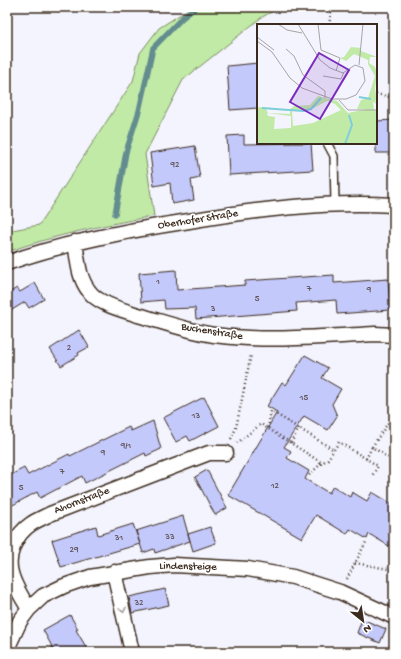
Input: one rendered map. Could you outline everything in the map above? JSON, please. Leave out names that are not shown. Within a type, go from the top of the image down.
[{"type":"street","name":"Oberhofer Straße","points":[[7,263],[32,254],[75,242],[134,230],[226,215],[335,204],[394,204]]},
{"type":"street","name":"Buchenstraße","points":[[75,242],[80,274],[90,292],[105,303],[120,309],[176,326],[213,335],[254,339],[375,334],[394,335]]},
{"type":"street","name":"Ahornstraße","points":[[29,609],[10,573],[9,561],[12,547],[19,535],[30,525],[50,514],[209,453],[226,453]]},
{"type":"street","name":"Lindensteige","points":[[7,650],[20,621],[42,596],[64,586],[90,577],[114,572],[174,565],[248,569],[293,577],[340,592],[394,617]]},
{"type":"street","points":[[114,572],[132,652]]},
{"type":"lane","points":[[328,144],[334,156],[335,204]]},
{"type":"path","points":[[329,24],[332,7]]},
{"type":"path","points":[[377,94],[394,98]]},
{"type":"path","points":[[236,428],[252,350]]},
{"type":"path","points":[[268,428],[271,411],[334,450]]},
{"type":"path","points":[[366,458],[394,414]]},
{"type":"path","points":[[226,453],[261,424],[322,463]]},
{"type":"path","points":[[291,443],[300,428]]},
{"type":"path","points":[[309,475],[328,459],[339,442],[378,466],[372,476]]},
{"type":"path","points":[[372,447],[394,461]]},
{"type":"path","points":[[340,592],[366,542]]},
{"type":"path","points":[[355,563],[394,570]]},
{"type":"green space","points":[[192,7],[281,7],[262,17],[183,80],[145,154],[154,216],[43,240],[7,252],[7,231],[39,225],[133,81],[140,53],[159,28]]},
{"type":"building","points":[[257,63],[257,108],[230,110],[227,66]]},
{"type":"building","points":[[394,120],[394,153],[376,153],[377,121]]},
{"type":"building","points":[[244,135],[244,144],[311,144],[313,170],[229,175],[227,136]]},
{"type":"building","points":[[195,146],[200,178],[191,180],[194,200],[172,204],[170,183],[154,186],[150,153]]},
{"type":"building","points":[[176,270],[177,290],[245,285],[245,281],[334,275],[334,283],[388,279],[390,310],[337,314],[336,300],[296,303],[297,311],[196,319],[195,308],[165,309],[164,300],[141,302],[139,273]]},
{"type":"building","points":[[35,283],[44,299],[29,308],[25,302],[7,313],[7,294],[17,288],[20,292]]},
{"type":"building","points":[[79,330],[89,347],[78,353],[79,355],[61,366],[50,349]]},
{"type":"building","points":[[305,355],[328,368],[322,378],[341,389],[332,404],[337,416],[328,430],[304,416],[284,447],[291,451],[287,458],[309,471],[305,479],[329,493],[333,486],[350,497],[352,492],[367,501],[372,492],[394,505],[394,549],[369,534],[367,539],[350,529],[347,534],[316,515],[302,538],[228,495],[277,412],[267,406],[282,382],[286,385]]},
{"type":"building","points":[[204,397],[219,426],[190,441],[187,436],[176,442],[163,418]]},
{"type":"building","points":[[153,421],[161,449],[146,456],[145,453],[85,483],[82,476],[40,498],[37,492],[7,508],[7,477],[24,468],[28,475],[69,454],[70,456],[129,427],[131,431]]},
{"type":"building","points":[[207,470],[227,508],[215,515],[195,477]]},
{"type":"building","points":[[183,516],[190,541],[155,553],[154,549],[143,553],[136,531]]},
{"type":"building","points":[[133,524],[140,544],[61,567],[52,540],[96,526],[98,535]]},
{"type":"building","points":[[210,527],[216,543],[193,551],[188,534]]},
{"type":"building","points":[[165,589],[169,605],[132,613],[129,597]]},
{"type":"building","points":[[70,615],[78,629],[76,630],[89,652],[55,652],[43,630]]},
{"type":"building","points":[[362,619],[386,629],[380,643],[357,633]]},
{"type":"waterway","points":[[115,214],[126,152],[139,111],[153,48],[182,18],[196,7]]}]
